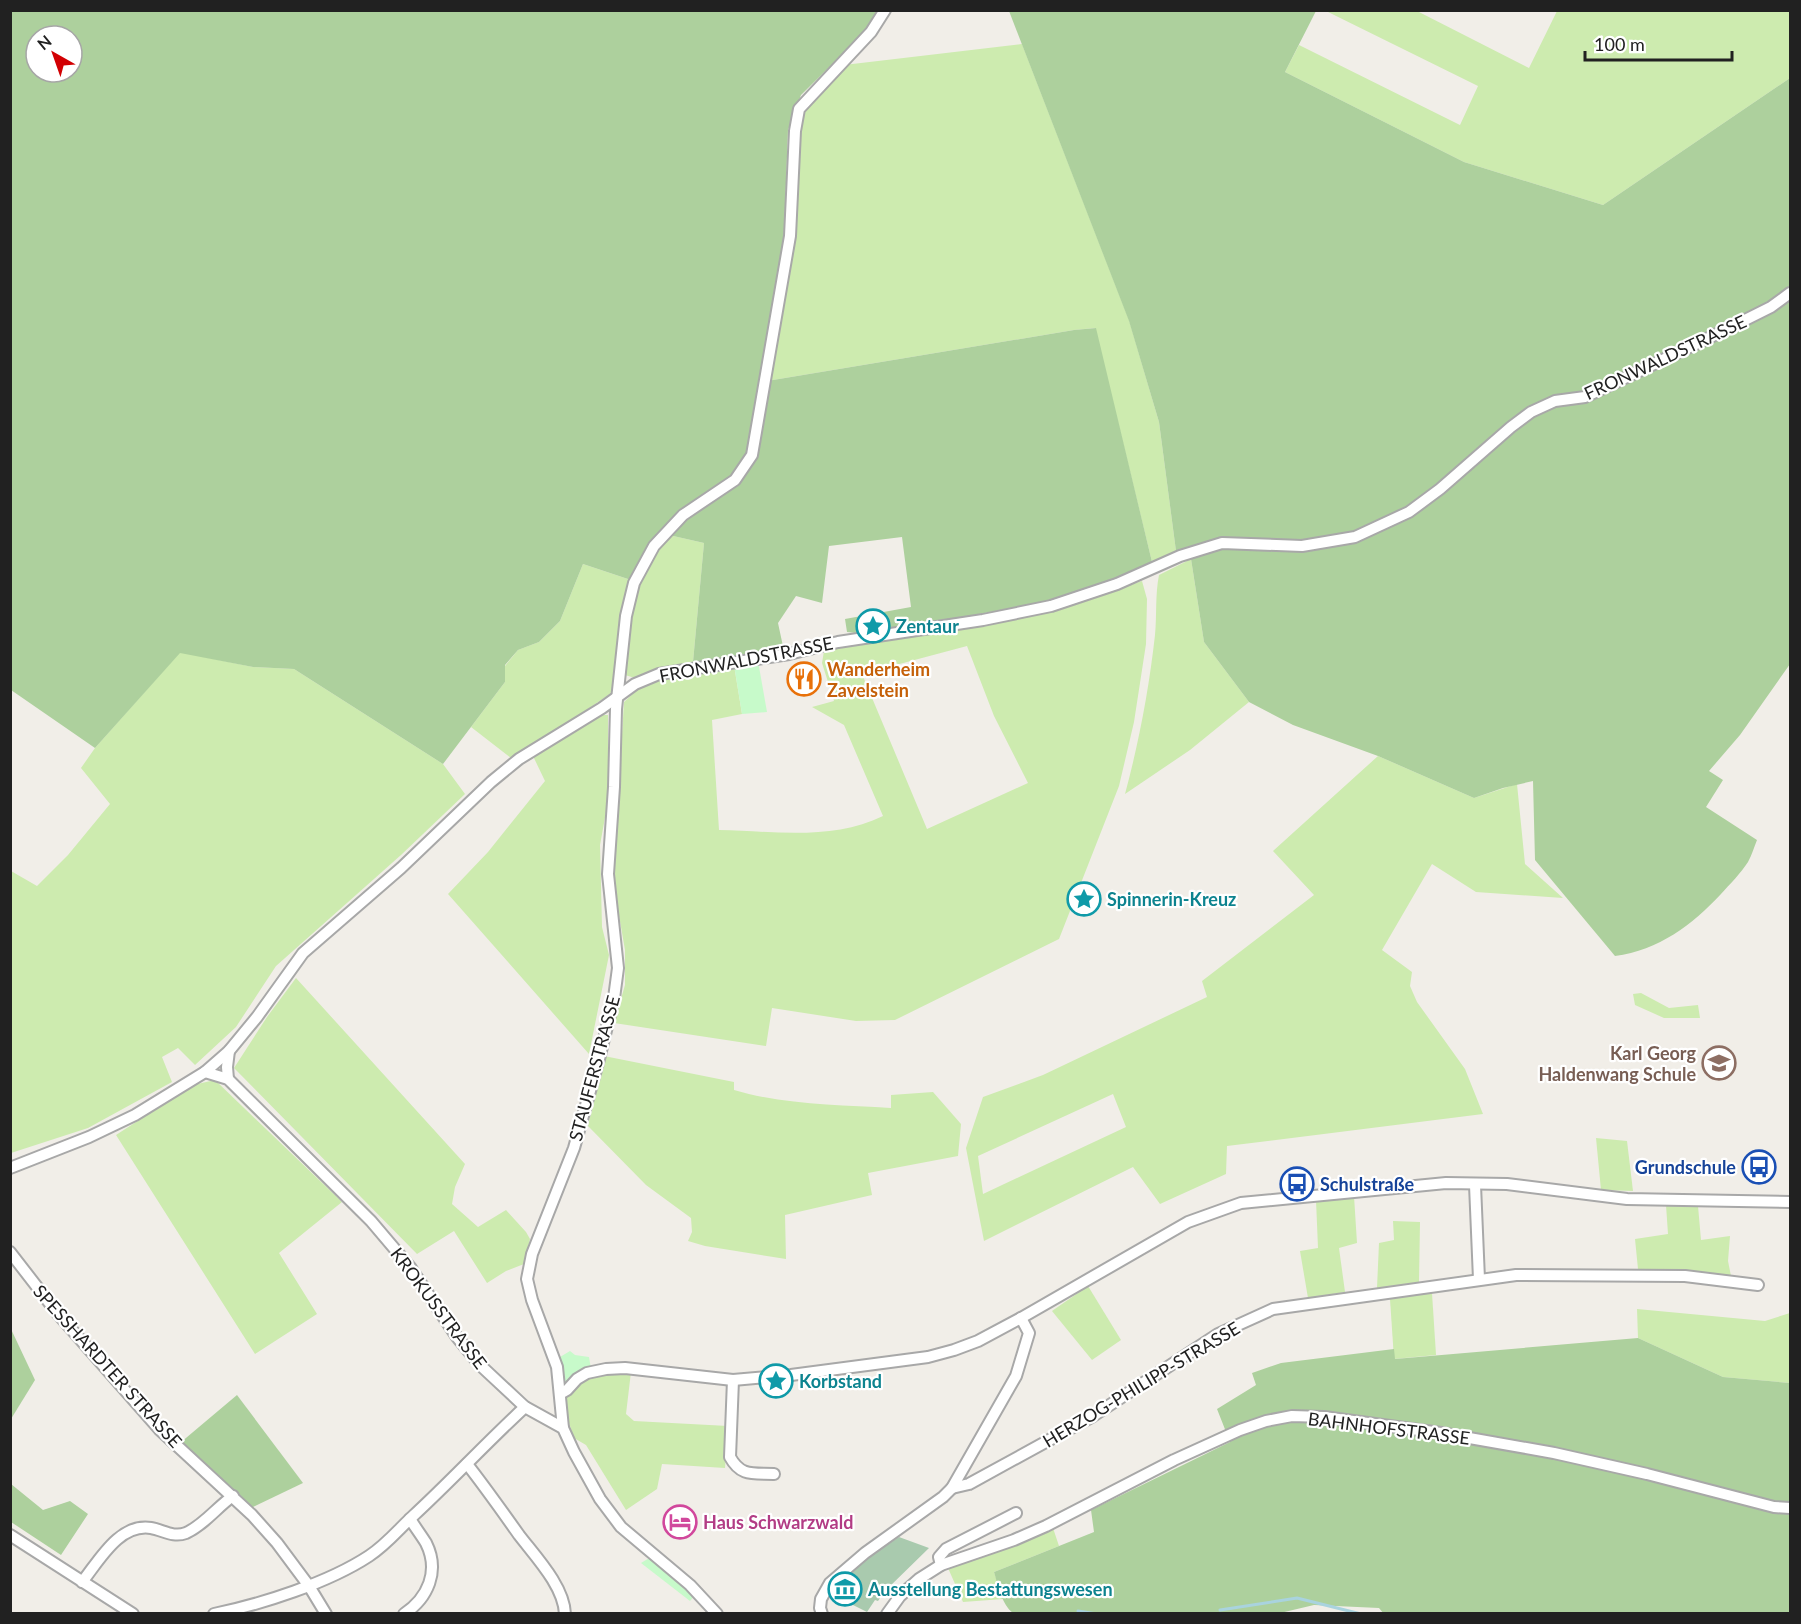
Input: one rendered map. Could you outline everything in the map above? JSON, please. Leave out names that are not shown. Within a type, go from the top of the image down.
[{"type":"street","name":"STAUFERSTRASSE","points":[[563,1428],[557,1367],[527,1280],[532,1254],[574,1148],[614,998],[618,968],[608,874],[618,696],[626,616],[634,583],[654,546],[682,515],[735,480],[752,455],[790,236],[795,131],[799,109],[872,32],[885,10]]},
{"type":"street","name":"FRONWALDSTRASSE","points":[[10,1168],[80,1141],[135,1115],[204,1071],[229,1051],[257,1017],[303,953],[416,854],[491,782],[512,764],[635,684],[659,674],[789,654],[838,642],[983,620],[1051,606],[1118,584],[1180,556],[1222,543],[1302,546],[1355,537],[1409,512],[1440,489],[1531,412],[1555,401],[1585,398],[1771,307],[1791,293]]},
{"type":"street","points":[[228,1079],[229,1051]]},
{"type":"street","name":"KROKUSSTRASSE","points":[[204,1071],[228,1079],[371,1221],[410,1267],[450,1327],[480,1365],[525,1407],[563,1428]]},
{"type":"street","points":[[560,1394],[586,1373],[606,1369],[625,1368],[733,1380],[791,1375],[928,1357],[978,1341],[1188,1222],[1241,1203],[1446,1183],[1507,1184],[1627,1199],[1791,1202]]},
{"type":"street","points":[[1475,1185],[1479,1279]]},
{"type":"street","name":"SPESSHARDTER STRASSE","points":[[10,1252],[58,1314],[159,1429],[233,1496],[276,1543],[309,1586],[326,1614]]},
{"type":"street","name":"HERZOG-PHILIPP-STRASSE","points":[[952,1488],[969,1484],[1093,1416],[1218,1334],[1273,1310],[1516,1275],[1674,1276],[1758,1285]]},
{"type":"street","points":[[822,1614],[821,1599],[831,1583],[865,1553],[943,1497],[952,1488],[1016,1376],[1029,1333],[1021,1318]]},
{"type":"street","points":[[733,1380],[730,1457],[735,1467],[743,1472],[774,1474]]},
{"type":"street","points":[[214,1614],[309,1586],[342,1572],[369,1556],[392,1538],[496,1433],[525,1407]]},
{"type":"street","name":"BAHNHOFSTRASSE","points":[[886,1614],[906,1591],[941,1565],[1014,1540],[1046,1526],[1174,1460],[1240,1430],[1266,1420],[1292,1416],[1324,1417],[1441,1433],[1554,1453],[1774,1507],[1791,1508]]},
{"type":"street","points":[[563,1428],[600,1499],[621,1527],[690,1585],[717,1614]]},
{"type":"street","points":[[467,1464],[537,1556],[565,1604],[565,1614]]},
{"type":"street","points":[[82,1582],[113,1543],[125,1533],[137,1528],[150,1528],[174,1535],[184,1534],[196,1527],[233,1496]]},
{"type":"street","points":[[941,1565],[939,1557],[946,1549],[1016,1513]]},
{"type":"street","points":[[404,1614],[424,1597],[432,1571],[426,1544],[410,1519]]},
{"type":"street","points":[[10,1535],[82,1582],[117,1610],[134,1614]]},
{"type":"green space","points":[[10,11],[880,11],[866,31],[801,95],[788,130],[784,237],[772,315],[767,381],[1096,328],[1152,562],[1141,570],[1048,601],[926,624],[856,633],[847,632],[845,619],[911,607],[902,537],[829,546],[822,603],[796,596],[778,623],[784,651],[693,662],[704,543],[669,535],[631,580],[583,564],[560,621],[539,642],[518,650],[505,665],[505,682],[443,764],[294,669],[253,667],[180,653],[95,748],[11,690]]},
{"type":"green space","points":[[1009,11],[1316,11],[1285,72],[1464,162],[1603,205],[1790,78],[1790,664],[1740,735],[1709,771],[1723,780],[1706,807],[1757,840],[1748,862],[1739,874],[1710,905],[1686,926],[1646,948],[1615,956],[1535,860],[1533,781],[1474,798],[1378,756],[1293,725],[1249,702],[1204,642],[1191,559],[1176,551],[1159,422],[1129,321]]},
{"type":"green space","points":[[1326,11],[1417,11],[1529,68],[1557,11],[1790,11],[1790,78],[1603,205],[1464,162],[1285,72],[1299,45],[1460,125],[1478,86]]},
{"type":"green space","points":[[1022,44],[1129,320],[1159,422],[1176,551],[1152,562],[1095,328],[767,381],[801,114],[844,65]]},
{"type":"green space","points":[[669,535],[704,543],[693,662],[656,670],[635,678],[625,675],[637,581],[646,564]]},
{"type":"green space","points":[[1191,559],[1204,642],[1249,702],[1190,750],[1125,794],[1150,675],[1159,575]]},
{"type":"green space","points":[[583,564],[631,580],[616,683],[610,694],[511,758],[471,727],[505,682],[505,666],[518,650],[539,642],[560,621]]},
{"type":"green space","points":[[1142,581],[1147,599],[1146,644],[1134,722],[1119,786],[1059,939],[895,1020],[856,1021],[772,1008],[766,1046],[614,1023],[625,985],[625,950],[613,881],[624,702],[640,687],[692,671],[734,665],[742,714],[712,720],[719,830],[802,833],[844,829],[883,816],[844,725],[812,707],[834,701],[822,663],[824,651],[1053,611]],"holes":[[[967,646],[994,716],[1028,783],[927,829],[862,674]]]},
{"type":"green space","points":[[180,652],[253,667],[294,669],[443,764],[465,794],[401,855],[276,966],[236,1027],[195,1065],[178,1048],[162,1057],[172,1082],[88,1128],[11,1153],[11,871],[37,886],[68,855],[110,804],[81,768],[95,748]]},
{"type":"green space","points":[[758,661],[767,712],[742,714],[734,665]]},
{"type":"green space","points":[[602,715],[608,715],[608,801],[600,845],[602,927],[609,955],[589,1054],[448,894],[488,852],[545,781],[533,756]]},
{"type":"green space","points":[[1378,756],[1474,798],[1517,784],[1525,864],[1563,898],[1476,892],[1432,864],[1382,950],[1412,972],[1410,986],[1417,1002],[1465,1069],[1483,1114],[1227,1146],[1226,1174],[1160,1204],[1133,1167],[984,1241],[966,1148],[983,1097],[1043,1075],[1207,997],[1202,981],[1314,895],[1273,851]],"holes":[[[1113,1094],[1126,1127],[983,1194],[978,1156]]]},
{"type":"green space","points":[[296,978],[465,1164],[455,1187],[452,1204],[478,1227],[506,1210],[526,1232],[530,1239],[524,1264],[506,1271],[487,1283],[454,1231],[417,1254],[234,1068]]},
{"type":"green space","points":[[1641,993],[1669,1008],[1698,1005],[1700,1018],[1664,1018],[1635,1005],[1633,994]]},
{"type":"green space","points":[[604,1056],[734,1082],[734,1090],[772,1099],[891,1108],[891,1095],[933,1092],[961,1124],[958,1156],[868,1173],[872,1195],[785,1215],[786,1259],[705,1246],[688,1241],[692,1232],[691,1218],[646,1185],[588,1126]]},
{"type":"green space","points":[[215,1080],[342,1202],[279,1253],[317,1314],[255,1354],[116,1135],[193,1085]]},
{"type":"green space","points":[[1596,1138],[1627,1141],[1633,1191],[1601,1190]]},
{"type":"green space","points":[[1354,1196],[1357,1243],[1339,1248],[1345,1292],[1308,1298],[1300,1251],[1318,1248],[1316,1200]]},
{"type":"green space","points":[[1666,1205],[1698,1206],[1701,1240],[1730,1236],[1728,1261],[1731,1276],[1673,1269],[1638,1269],[1635,1239],[1668,1234]]},
{"type":"green space","points":[[1393,1221],[1420,1222],[1419,1282],[1377,1288],[1379,1243],[1394,1240]]},
{"type":"green space","points":[[1088,1286],[1121,1340],[1092,1360],[1052,1311]]},
{"type":"green space","points":[[1432,1293],[1436,1355],[1394,1359],[1390,1299]]},
{"type":"green space","points":[[1637,1309],[1765,1321],[1790,1313],[1790,1383],[1723,1377],[1638,1338]]},
{"type":"green space","points":[[10,1327],[35,1380],[11,1419],[10,1419]]},
{"type":"green space","points":[[1638,1338],[1723,1377],[1790,1383],[1790,1613],[1384,1614],[1379,1608],[1314,1605],[1276,1614],[1013,1613],[1001,1594],[994,1572],[1094,1532],[1091,1510],[1230,1442],[1217,1409],[1256,1385],[1252,1373],[1281,1363],[1394,1349],[1395,1359]]},
{"type":"green space","points":[[570,1351],[575,1355],[589,1357],[591,1369],[571,1383],[564,1381],[560,1357]]},
{"type":"green space","points":[[600,1371],[631,1372],[626,1414],[634,1421],[728,1426],[725,1468],[662,1464],[657,1489],[626,1510],[586,1445],[574,1438],[569,1423],[566,1396],[575,1384]]},
{"type":"green space","points":[[237,1395],[303,1483],[251,1508],[180,1443]]},
{"type":"green space","points":[[11,1484],[43,1510],[70,1501],[88,1514],[61,1555],[11,1522]]},
{"type":"green space","points":[[1053,1528],[1059,1546],[994,1572],[1003,1599],[963,1602],[948,1568]]},
{"type":"green space","points":[[899,1537],[929,1548],[885,1591],[878,1601],[875,1600],[867,1612],[837,1597],[841,1582],[865,1559]]},
{"type":"green space","points":[[651,1557],[694,1596],[690,1601],[641,1563]]},
{"type":"waterway","points":[[1220,1610],[1297,1598],[1361,1614]]},
{"type":"waterway","points":[[1078,1611],[1097,1614]]},
{"type":"place","name":"Zentaur","points":[[873,626]]},
{"type":"place","name":"Wanderheim Zavelstein","points":[[804,679]]},
{"type":"place","name":"Spinnerin-Kreuz","points":[[1084,899]]},
{"type":"place","name":"Karl Georg Haldenwang Schule","points":[[1719,1063]]},
{"type":"place","name":"Grundschule","points":[[1759,1167]]},
{"type":"place","name":"Schulstraße","points":[[1297,1184]]},
{"type":"place","name":"Korbstand","points":[[776,1381]]},
{"type":"place","name":"Haus Schwarzwald","points":[[680,1522]]},
{"type":"place","name":"Ausstellung Bestattungswesen","points":[[845,1589]]}]
